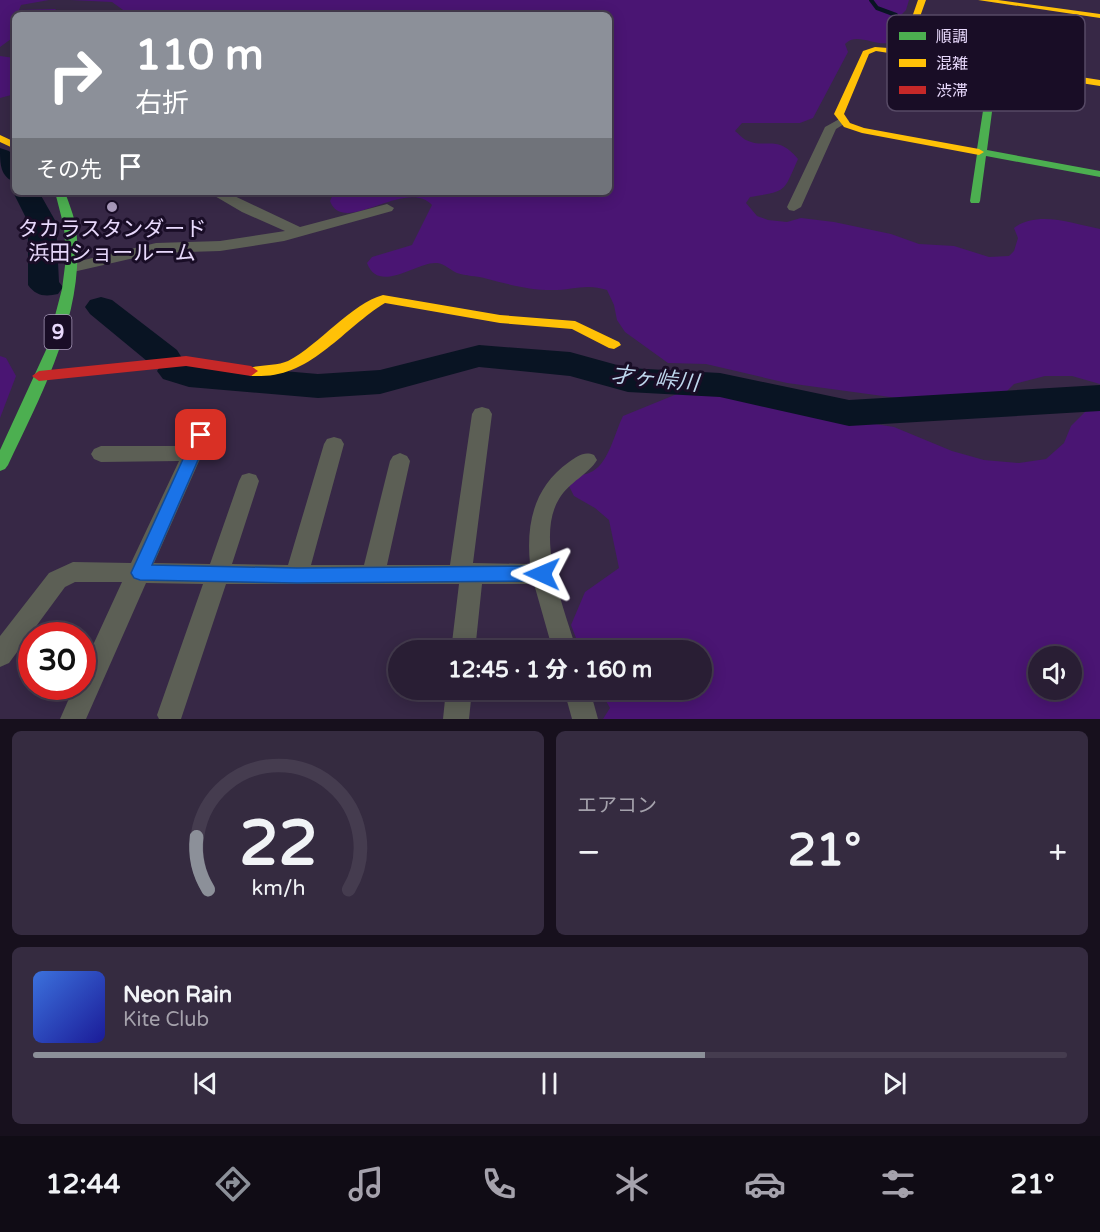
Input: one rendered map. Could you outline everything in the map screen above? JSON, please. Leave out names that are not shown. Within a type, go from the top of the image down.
[{"type":"main road","points":[[917,15],[922,0]]},
{"type":"main road","points":[[982,0],[1100,16]]},
{"type":"main road","points":[[887,50],[866,53],[840,111],[843,121],[862,130],[1100,174]]},
{"type":"main road","points":[[1085,81],[1100,83]]},
{"type":"main road","points":[[975,201],[987,111]]},
{"type":"main road","name":"9","points":[[0,465],[64,313],[73,267],[72,234],[61,195]]},
{"type":"main road","points":[[39,376],[186,361],[268,373],[280,371],[306,356],[369,304],[383,299],[500,318],[575,325],[614,345]]},
{"type":"street","points":[[794,207],[831,127],[843,121]]},
{"type":"street","points":[[221,195],[299,232]]},
{"type":"street","points":[[73,267],[156,248],[220,246],[299,232],[387,208]]},
{"type":"street","points":[[464,640],[466,573],[482,414]]},
{"type":"street","points":[[73,719],[210,416]]},
{"type":"street","points":[[297,575],[334,444]]},
{"type":"street","points":[[101,454],[193,453]]},
{"type":"street","points":[[562,640],[542,574],[540,527],[546,503],[560,481],[587,460]]},
{"type":"street","points":[[373,574],[400,461]]},
{"type":"street","points":[[170,715],[249,481]]},
{"type":"street","points":[[0,655],[57,580],[73,572],[297,575],[542,574]]},
{"type":"street","points":[[456,719],[458,700]]},
{"type":"street","points":[[580,700],[585,719]]},
{"type":"shaded area","points":[[0,0],[49,0],[21,5],[19,10],[55,9],[59,12],[12,12],[12,38],[0,47]]},
{"type":"shaded area","points":[[70,0],[909,0],[906,10],[901,15],[887,15],[887,43],[856,39],[845,44],[848,52],[813,118],[800,123],[742,123],[735,131],[753,143],[784,146],[798,159],[782,188],[771,193],[750,197],[746,203],[757,216],[768,220],[787,222],[801,218],[834,222],[891,234],[919,244],[954,246],[989,257],[1009,256],[1014,251],[1018,238],[1014,228],[1034,220],[1056,220],[1100,229],[1100,384],[1072,376],[1045,376],[1014,384],[1002,396],[961,400],[905,399],[787,383],[706,364],[668,363],[625,332],[617,320],[614,305],[607,290],[600,288],[543,290],[526,288],[460,274],[437,263],[389,277],[373,272],[367,263],[372,257],[412,245],[432,205],[421,198],[407,198],[348,213],[337,210],[330,201],[333,195],[612,195],[612,12],[126,12],[112,2]]},
{"type":"shaded area","points":[[0,56],[12,58],[12,95],[0,98]]},
{"type":"shaded area","points":[[0,356],[6,358],[16,376],[0,418]]},
{"type":"shaded area","points":[[740,393],[846,424],[869,423],[894,427],[952,451],[984,460],[1019,463],[1046,459],[1064,443],[1071,426],[1089,408],[1100,405],[1100,719],[603,719],[610,708],[606,700],[712,700],[712,640],[577,640],[571,625],[585,592],[619,568],[609,520],[595,508],[574,496],[568,484],[578,476],[599,467],[611,446],[623,416],[677,394],[707,396]]},
{"type":"waterway","points":[[871,0],[877,8],[896,15]]},
{"type":"waterway","name":"才ヶ峠川","points":[[0,156],[12,170]]},
{"type":"waterway","name":"才ヶ峠川","points":[[28,195],[42,222],[44,285],[47,287]]},
{"type":"waterway","name":"才ヶ峠川","points":[[101,307],[165,358]]},
{"type":"waterway","name":"才ヶ峠川","points":[[175,371],[189,375],[318,386],[380,382],[479,356],[570,364],[628,380],[720,385],[849,413],[1100,398]]},
{"type":"traffic: fast","points":[[975,201],[988,111]]},
{"type":"traffic: fast","points":[[979,152],[1100,174]]},
{"type":"traffic: fast","points":[[0,465],[52,350],[69,289],[72,258],[70,227],[61,195]]},
{"type":"traffic: slow","points":[[917,15],[922,0]]},
{"type":"traffic: slow","points":[[982,0],[1100,16]]},
{"type":"traffic: slow","points":[[887,50],[875,49],[866,53],[839,114],[847,125],[862,130],[979,152]]},
{"type":"traffic: slow","points":[[1085,81],[1100,83]]},
{"type":"traffic: slow","points":[[0,138],[12,144]]},
{"type":"traffic: slow","points":[[251,371],[271,371],[305,358],[383,299],[500,319],[575,325],[614,345]]},
{"type":"traffic: jam","points":[[39,376],[186,361],[251,371]]},
{"type":"place","name":"タカラスタンダード 浜田ショールーム","points":[[112,207]]},
{"type":"route","points":[[201,435],[140,573],[542,574]]}]
